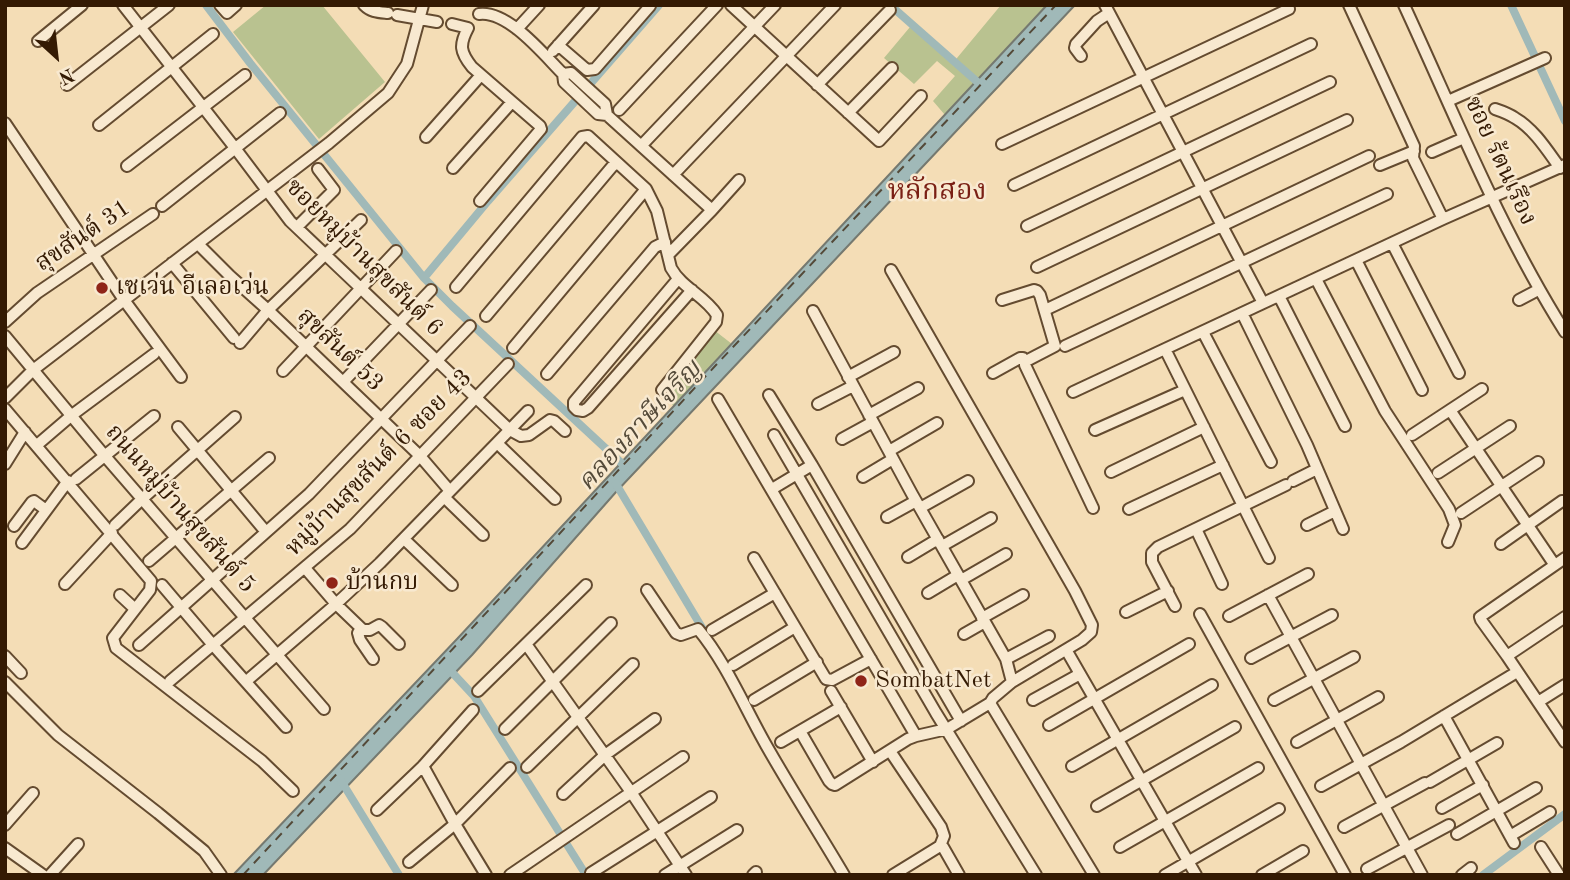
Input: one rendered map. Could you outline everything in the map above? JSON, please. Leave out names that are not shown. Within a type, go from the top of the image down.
[{"type":"street","points":[[38,41],[82,5]]},
{"type":"street","name":"ซอยหมู่บ้านสุขสันต์ 6","points":[[123,5],[280,209],[324,255],[510,430]]},
{"type":"street","points":[[67,85],[169,5]]},
{"type":"street","points":[[220,5],[226,13],[236,5]]},
{"type":"street","points":[[364,5],[369,10],[438,22]]},
{"type":"street","points":[[5,398],[33,370],[329,143],[388,93],[407,64],[423,5]]},
{"type":"street","points":[[480,201],[541,131],[540,126],[465,58],[461,47],[463,38],[487,5]]},
{"type":"street","points":[[517,29],[539,5]]},
{"type":"street","points":[[547,58],[594,5]]},
{"type":"street","points":[[619,110],[717,5]]},
{"type":"street","points":[[731,5],[879,141],[922,96]]},
{"type":"street","points":[[641,146],[775,5]]},
{"type":"street","points":[[673,175],[835,5]]},
{"type":"street","points":[[1349,5],[1415,146],[1413,158],[1443,219]]},
{"type":"street","name":"ซอย ร้ตนเรึอง","points":[[1404,5],[1492,199],[1538,290],[1565,332]]},
{"type":"street","points":[[558,46],[587,70],[592,70],[650,6]]},
{"type":"street","points":[[1081,56],[1075,48],[1076,44],[1107,9],[1264,303]]},
{"type":"street","points":[[1002,144],[1289,9]]},
{"type":"street","points":[[817,85],[890,10]]},
{"type":"street","points":[[479,15],[486,13],[497,16],[517,29],[712,210]]},
{"type":"street","points":[[452,24],[468,28]]},
{"type":"street","points":[[99,125],[213,34]]},
{"type":"street","points":[[1014,185],[1311,44]]},
{"type":"street","points":[[1448,101],[1540,61]]},
{"type":"street","points":[[848,113],[892,68]]},
{"type":"street","points":[[127,166],[245,75]]},
{"type":"street","points":[[426,137],[481,75]]},
{"type":"street","points":[[1027,226],[1330,82]]},
{"type":"street","points":[[453,168],[512,102]]},
{"type":"street","points":[[1073,393],[1562,166],[1528,128],[1514,117],[1495,108]]},
{"type":"street","points":[[162,206],[280,113]]},
{"type":"street","points":[[1037,267],[1347,120]]},
{"type":"street","points":[[5,123],[124,300],[181,377]]},
{"type":"street","points":[[456,287],[582,137],[588,136],[646,189],[657,211],[671,268],[678,279],[713,308],[717,316],[716,322],[662,390]]},
{"type":"street","points":[[1432,152],[1465,138]]},
{"type":"street","points":[[1380,166],[1414,151]]},
{"type":"street","points":[[1045,310],[1369,156]]},
{"type":"street","points":[[486,317],[617,162]]},
{"type":"street","points":[[297,227],[334,190],[318,169]]},
{"type":"street","points":[[668,255],[739,180]]},
{"type":"street","points":[[513,348],[646,189]]},
{"type":"street","points":[[1065,346],[1387,194]]},
{"type":"street","name":"สุขสันต์ 31","points":[[5,322],[37,293],[153,214]]},
{"type":"street","points":[[173,263],[237,341],[361,220]]},
{"type":"street","points":[[547,374],[655,247],[665,242]]},
{"type":"street","points":[[1392,243],[1459,373]]},
{"type":"street","name":"สุขสันต์ 53","points":[[198,244],[420,456],[447,494],[483,535]]},
{"type":"street","points":[[283,371],[396,251]]},
{"type":"street","points":[[1356,260],[1422,390]]},
{"type":"street","points":[[800,731],[832,784],[839,784],[916,736],[947,729],[961,721],[990,703],[1012,682],[1091,632],[1091,625],[1075,592],[891,270]]},
{"type":"street","points":[[678,279],[574,402],[577,410],[589,408],[692,290]]},
{"type":"street","points":[[1316,279],[1384,411],[1449,509],[1455,525],[1448,542]]},
{"type":"street","points":[[342,382],[431,290]]},
{"type":"street","points":[[1002,300],[1034,290],[1040,295],[1055,346],[1025,362]]},
{"type":"street","points":[[1519,300],[1538,290]]},
{"type":"street","points":[[1279,296],[1345,426]]},
{"type":"street","points":[[813,311],[918,505],[1006,659],[1012,682]]},
{"type":"street","points":[[1242,313],[1343,529]]},
{"type":"street","points":[[139,645],[309,494],[470,326]]},
{"type":"street","points":[[1203,332],[1271,462]]},
{"type":"street","name":"ถนนหมู่บ้านสุขสันต์ 5","points":[[5,335],[104,455],[324,709]]},
{"type":"street","points":[[1166,349],[1269,558]]},
{"type":"street","points":[[818,404],[894,352]]},
{"type":"street","points":[[37,445],[72,415],[154,354]]},
{"type":"street","points":[[993,373],[1023,358],[1093,508]]},
{"type":"street","name":"หมู่บ้านสุขสันต์ 6 ซอย 43","points":[[170,681],[350,529],[508,364]]},
{"type":"street","points":[[842,439],[918,388]]},
{"type":"street","points":[[1412,435],[1482,389]]},
{"type":"street","points":[[1095,430],[1185,390]]},
{"type":"street","points":[[769,395],[871,564],[961,721]]},
{"type":"street","points":[[718,399],[916,736]]},
{"type":"street","points":[[5,409],[72,480],[113,529],[151,581],[150,590],[113,638],[116,648],[262,761],[293,791]]},
{"type":"street","points":[[1450,410],[1554,564]]},
{"type":"street","points":[[250,678],[336,604],[404,539],[528,411]]},
{"type":"street","points":[[22,542],[72,480],[154,416]]},
{"type":"street","points":[[65,583],[142,499],[235,417]]},
{"type":"street","points":[[510,430],[521,436],[529,435],[554,421],[565,431]]},
{"type":"street","points":[[863,477],[937,423]]},
{"type":"street","points":[[1438,473],[1510,426]]},
{"type":"street","points":[[1111,472],[1204,427]]},
{"type":"street","points":[[178,428],[266,532]]},
{"type":"street","points":[[5,464],[25,432]]},
{"type":"street","points":[[774,435],[1036,875]]},
{"type":"street","points":[[497,443],[555,499]]},
{"type":"street","points":[[149,561],[270,458]]},
{"type":"street","points":[[1461,513],[1538,461]]},
{"type":"street","points":[[772,489],[812,465]]},
{"type":"street","points":[[1129,509],[1223,465]]},
{"type":"street","points":[[1175,606],[1152,562],[1152,553],[1158,547],[1317,469]]},
{"type":"street","points":[[887,517],[968,481]]},
{"type":"street","points":[[1501,544],[1562,501]]},
{"type":"street","points":[[14,526],[32,502],[46,510]]},
{"type":"street","points":[[1307,525],[1335,511]]},
{"type":"street","points":[[908,556],[991,518]]},
{"type":"street","points":[[1196,529],[1222,583]]},
{"type":"street","points":[[404,539],[452,585]]},
{"type":"street","points":[[928,593],[1006,554]]},
{"type":"street","points":[[754,558],[829,680],[871,659]]},
{"type":"street","points":[[1565,558],[1480,617],[1565,742]]},
{"type":"street","points":[[305,568],[363,630],[382,627],[399,644]]},
{"type":"street","points":[[1229,617],[1308,574]]},
{"type":"street","points":[[162,585],[286,727]]},
{"type":"street","points":[[478,691],[586,585]]},
{"type":"street","points":[[647,590],[676,633],[681,635],[698,629],[704,635],[766,746],[844,875]]},
{"type":"street","points":[[1126,612],[1168,591]]},
{"type":"street","points":[[712,630],[775,593]]},
{"type":"street","points":[[120,595],[135,610]]},
{"type":"street","points":[[964,634],[1023,595]]},
{"type":"street","points":[[1268,595],[1422,875]]},
{"type":"street","points":[[1200,614],[1345,875]]},
{"type":"street","points":[[1251,658],[1332,615]]},
{"type":"street","points":[[1507,656],[1565,617]]},
{"type":"street","points":[[505,729],[611,623]]},
{"type":"street","points":[[733,665],[795,627]]},
{"type":"street","points":[[361,628],[358,634],[373,659]]},
{"type":"street","points":[[1006,659],[1049,636]]},
{"type":"street","points":[[1049,725],[1189,644]]},
{"type":"street","points":[[526,645],[683,870]]},
{"type":"street","points":[[1068,653],[1196,875]]},
{"type":"street","points":[[5,656],[21,673]]},
{"type":"street","points":[[1274,700],[1354,657]]},
{"type":"street","points":[[754,700],[817,662]]},
{"type":"street","points":[[527,767],[633,664]]},
{"type":"street","points":[[1321,786],[1517,672]]},
{"type":"street","points":[[1033,700],[1080,674]]},
{"type":"street","points":[[5,682],[58,735],[204,851],[221,875]]},
{"type":"street","points":[[1072,766],[1212,685]]},
{"type":"street","points":[[1538,702],[1565,685]]},
{"type":"street","points":[[831,691],[873,762]]},
{"type":"street","points":[[1297,742],[1378,697]]},
{"type":"street","points":[[990,703],[1094,875]]},
{"type":"street","points":[[780,742],[841,707]]},
{"type":"street","points":[[377,810],[423,766],[473,710]]},
{"type":"street","points":[[1444,716],[1512,839],[1550,812]]},
{"type":"street","points":[[563,794],[605,755],[655,719]]},
{"type":"street","points":[[1097,806],[1235,727]]},
{"type":"street","points":[[1344,827],[1497,743]]},
{"type":"street","points":[[891,751],[941,827],[944,836],[940,846],[893,875]]},
{"type":"street","points":[[510,875],[683,757]]},
{"type":"street","points":[[423,766],[454,824],[486,875]]},
{"type":"street","points":[[409,862],[454,824],[510,768]]},
{"type":"street","points":[[1120,847],[1258,768]]},
{"type":"street","points":[[1442,808],[1483,785]]},
{"type":"street","points":[[1457,834],[1536,788]]},
{"type":"street","points":[[5,825],[33,793]]},
{"type":"street","points":[[591,873],[711,797]]},
{"type":"street","points":[[1165,875],[1279,809]]},
{"type":"street","points":[[1367,869],[1449,825]]},
{"type":"street","points":[[665,875],[683,870],[737,830]]},
{"type":"street","points":[[50,875],[78,844]]},
{"type":"street","points":[[940,846],[959,875]]},
{"type":"street","points":[[1541,847],[1559,875]]},
{"type":"street","points":[[5,848],[43,875]]},
{"type":"street","points":[[1262,875],[1303,851]]},
{"type":"street","points":[[1461,875],[1471,868]]},
{"type":"green space","points":[[266,5],[322,5],[385,82],[319,139],[233,32]]},
{"type":"green space","points":[[1001,5],[1047,5],[945,115],[933,101],[955,76],[937,61],[914,84],[884,58],[910,27],[952,64]]},
{"type":"green space","points":[[714,330],[732,344],[674,406],[661,396]]},
{"type":"water","points":[[1047,5],[1075,5],[616,492],[472,655],[263,875],[233,875],[457,639]]},
{"type":"waterway","name":"คลองภาษีเจริญ","points":[[206,5],[424,278],[629,470]]},
{"type":"waterway","points":[[424,278],[659,5]]},
{"type":"waterway","points":[[890,5],[982,86]]},
{"type":"waterway","points":[[1511,5],[1565,121]]},
{"type":"waterway","name":"คลองภาษีเจริญ","points":[[616,484],[704,631]]},
{"type":"waterway","points":[[448,668],[474,696],[586,875]]},
{"type":"waterway","points":[[340,779],[399,875]]},
{"type":"waterway","points":[[1483,875],[1565,814]]},
{"type":"ferry route","points":[[243,875],[716,365],[1056,5]]},
{"type":"place","name":"เซเว่น อีเลอเว่น","points":[[102,288]]},
{"type":"place","name":"บ้านกบ","points":[[332,583]]},
{"type":"place","name":"SombatNet","points":[[861,681]]},
{"type":"district","name":"หลักสอง","points":[[937,192]]}]
